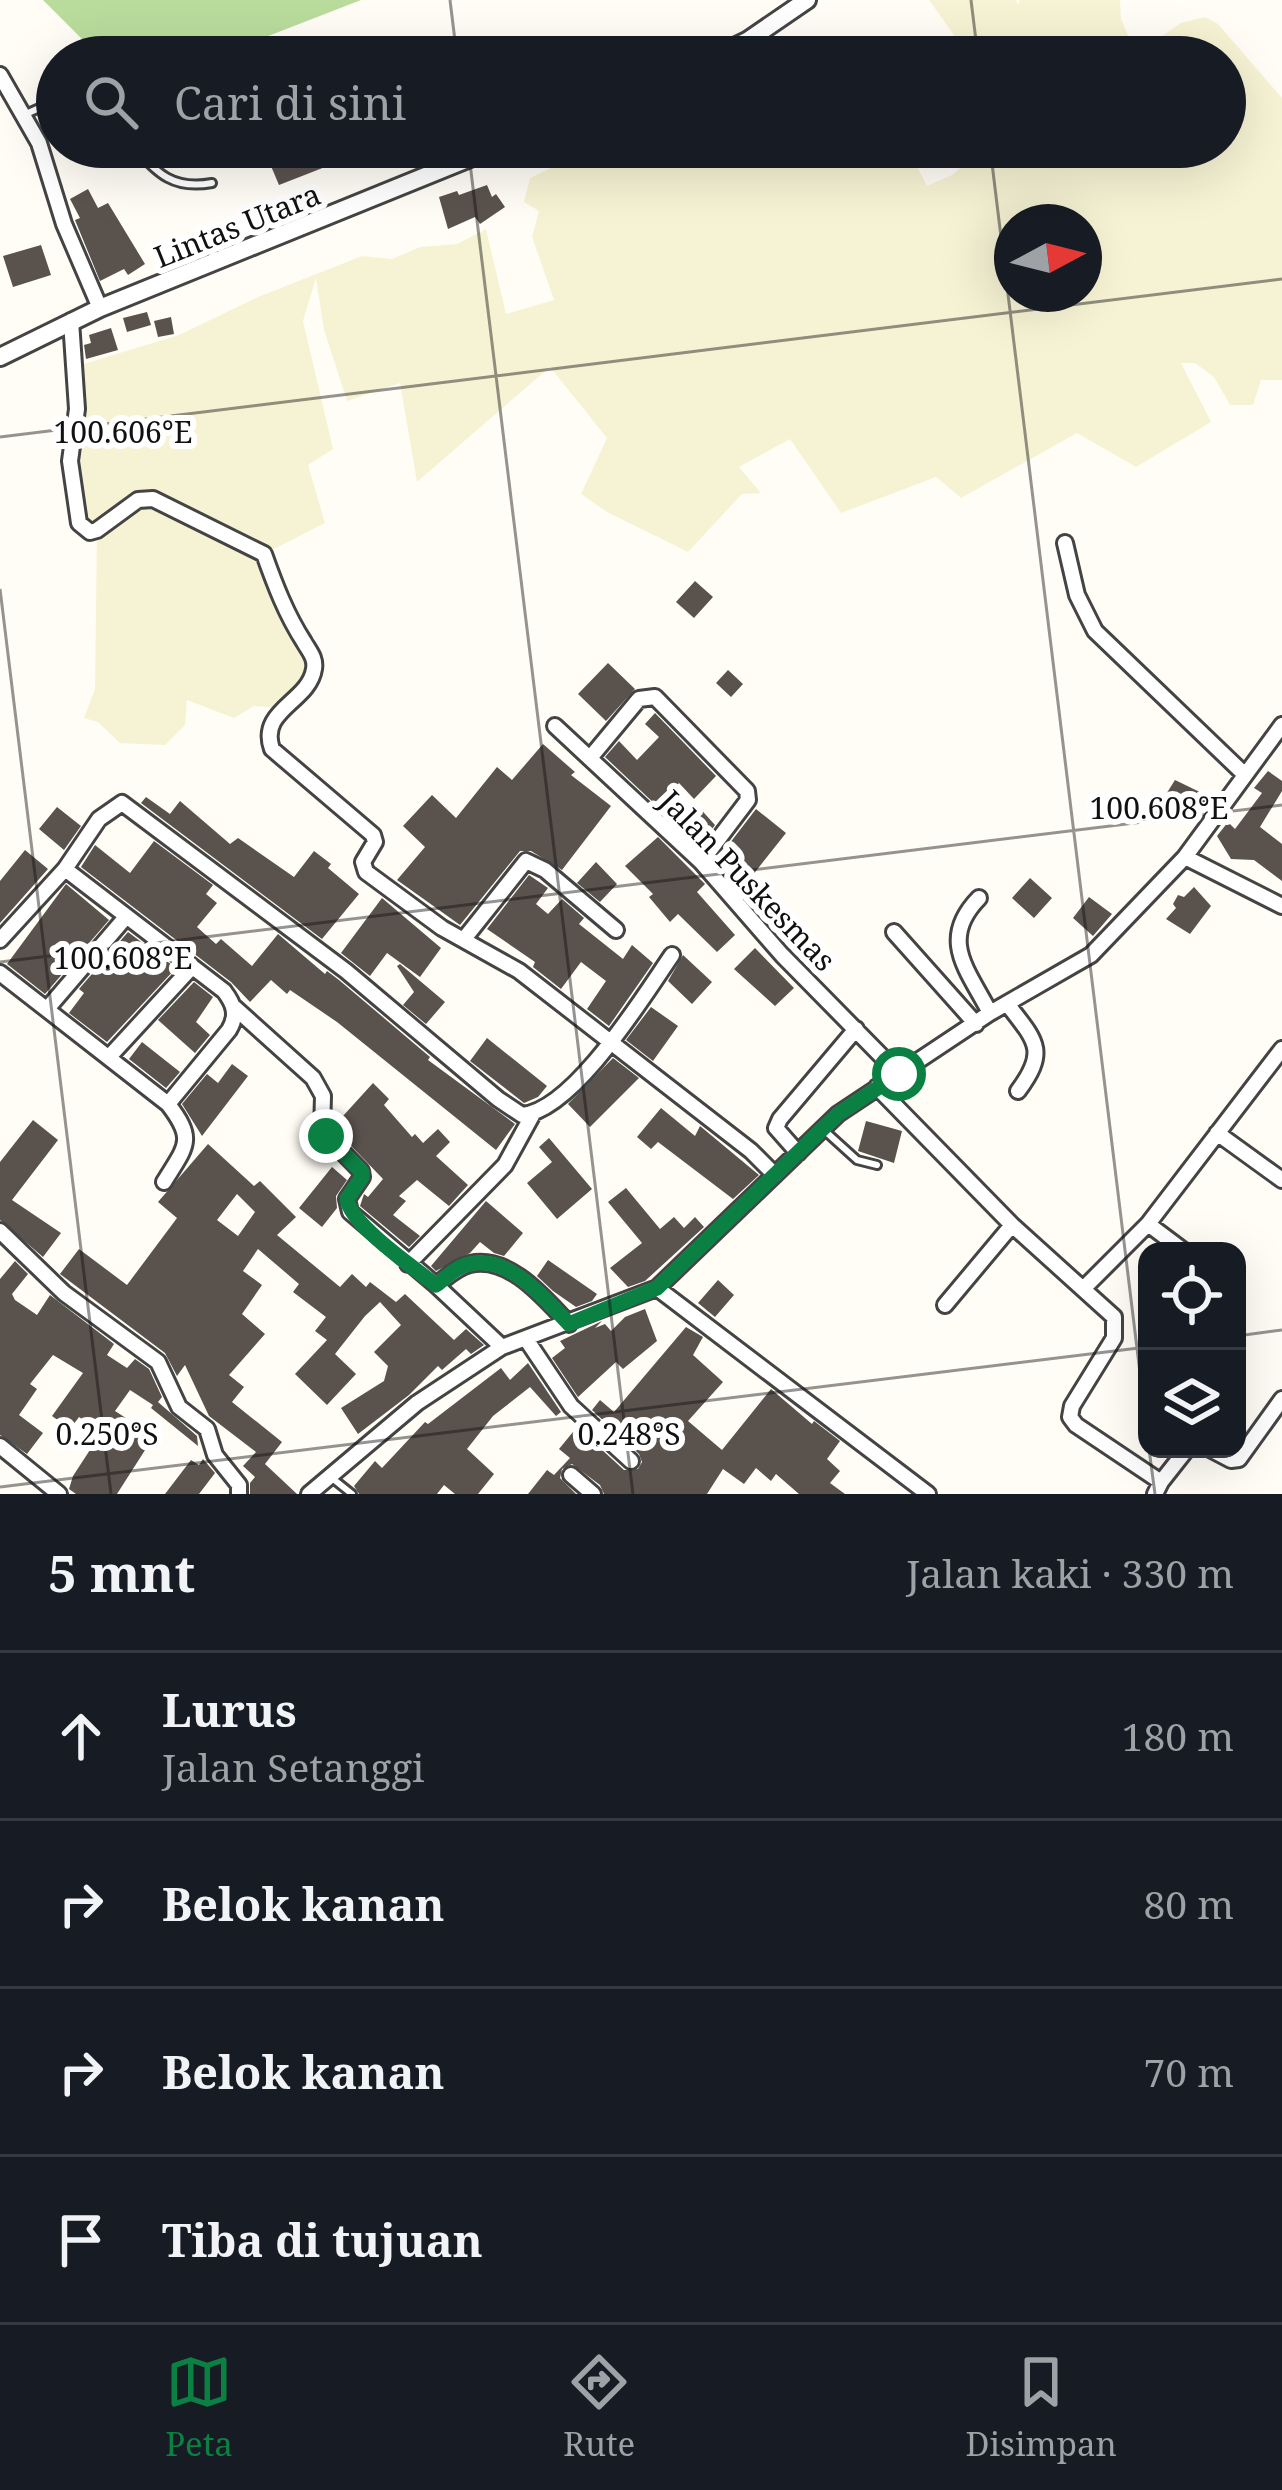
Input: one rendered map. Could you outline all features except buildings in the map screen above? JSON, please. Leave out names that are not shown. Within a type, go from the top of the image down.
[{"type":"street","points":[[754,36],[807,0]]},
{"type":"street","points":[[0,75],[36,136]]},
{"type":"street","points":[[47,168],[64,224],[100,308]]},
{"type":"street","name":"Lintas Utara","points":[[0,357],[100,308],[445,168]]},
{"type":"street","points":[[71,321],[77,409],[70,460],[83,530],[97,530],[138,500],[153,499],[260,550],[280,601],[314,658],[304,690],[271,725],[272,749],[373,835],[375,842],[362,862],[366,872],[442,928],[519,970],[751,1151],[775,1175]]},
{"type":"street","points":[[1065,543],[1077,595],[1095,631],[1244,773]]},
{"type":"street","points":[[590,758],[639,699],[656,698],[744,786],[748,796],[701,862]]},
{"type":"street","points":[[309,1494],[417,1403],[502,1347],[657,1288],[822,1129],[991,1013],[1091,956],[1185,857],[1282,725]]},
{"type":"street","name":"Jalan Puskesmas","points":[[555,726],[701,862],[782,955],[899,1074]]},
{"type":"street","points":[[0,940],[65,869],[99,819],[122,803],[346,971],[522,1115],[552,1103],[611,1045],[672,955]]},
{"type":"street","points":[[1185,857],[1282,906]]},
{"type":"street","points":[[464,939],[526,861],[545,870],[616,929]]},
{"type":"street","points":[[65,869],[224,991],[234,1007],[313,1078],[323,1096],[322,1130],[362,1172],[347,1199],[350,1212],[502,1347]]},
{"type":"street","points":[[979,898],[959,924],[957,943],[991,1013]]},
{"type":"street","points":[[47,1009],[125,918]]},
{"type":"street","points":[[894,932],[976,1024]]},
{"type":"street","points":[[109,1058],[190,968]]},
{"type":"street","points":[[0,973],[168,1104],[187,1135],[186,1147],[164,1181]]},
{"type":"street","points":[[1009,1005],[1037,1050],[1037,1064],[1018,1091]]},
{"type":"street","points":[[168,1104],[230,1030],[234,1007]]},
{"type":"street","points":[[797,1153],[776,1128],[780,1119],[856,1029]]},
{"type":"street","points":[[1085,1287],[1148,1224],[1282,1048]]},
{"type":"street","points":[[877,1087],[1012,1225],[1114,1317],[1117,1328],[1070,1417],[1158,1488],[1180,1458]]},
{"type":"street","points":[[408,1264],[506,1165],[532,1114]]},
{"type":"street","points":[[1217,1132],[1282,1180]]},
{"type":"street","points":[[1148,1224],[1172,1242]]},
{"type":"street","points":[[945,1305],[1012,1225]]},
{"type":"street","points":[[0,1231],[64,1293],[158,1362],[179,1407],[207,1429],[214,1455],[238,1485],[239,1494]]},
{"type":"street","points":[[436,1285],[462,1266],[488,1264],[527,1281],[569,1324]]},
{"type":"street","points":[[657,1288],[928,1494]]},
{"type":"street","points":[[526,1339],[571,1406],[631,1461]]},
{"type":"street","points":[[1246,1450],[1282,1399]]},
{"type":"street","points":[[0,1445],[59,1494]]},
{"type":"street","points":[[571,1475],[593,1494]]},
{"type":"street","points":[[899,1494],[910,1481]]},
{"type":"lane","points":[[26,114],[36,109]]},
{"type":"lane","points":[[157,168],[172,182],[212,183]]},
{"type":"lane","points":[[822,1129],[845,1153],[877,1165]]},
{"type":"lane","points":[[329,1476],[352,1494]]},
{"type":"shaded area","points":[[929,0],[1016,0],[1018,5],[1020,0],[1120,0],[1128,36],[955,36]]},
{"type":"shaded area","points":[[1205,17],[1228,36],[1162,36],[1181,23]]},
{"type":"shaded area","points":[[1246,56],[1282,98],[1282,380],[1261,380],[1253,405],[1230,405],[1214,377],[1195,363],[1181,363],[1211,422],[1136,467],[1077,433],[961,498],[936,477],[841,513],[790,439],[739,467],[761,493],[742,494],[688,552],[581,494],[607,438],[550,367],[417,482],[400,383],[347,401],[324,330],[316,278],[303,321],[333,449],[308,465],[325,523],[264,554],[308,669],[283,708],[254,706],[234,718],[187,700],[185,725],[165,745],[120,743],[98,722],[84,718],[95,689],[97,531],[83,529],[70,461],[77,366],[179,335],[362,256],[392,259],[420,247],[457,244],[486,229],[506,314],[554,300],[532,237],[539,211],[524,202],[530,178],[551,168],[918,168],[927,186],[960,168],[1246,168]]},
{"type":"green space","points":[[43,0],[361,0],[268,36],[79,36]]},
{"type":"route","points":[[326,1136],[362,1172],[347,1199],[350,1212],[408,1264],[436,1285],[462,1266],[488,1264],[527,1281],[569,1324],[657,1288],[838,1114],[899,1074]]}]
